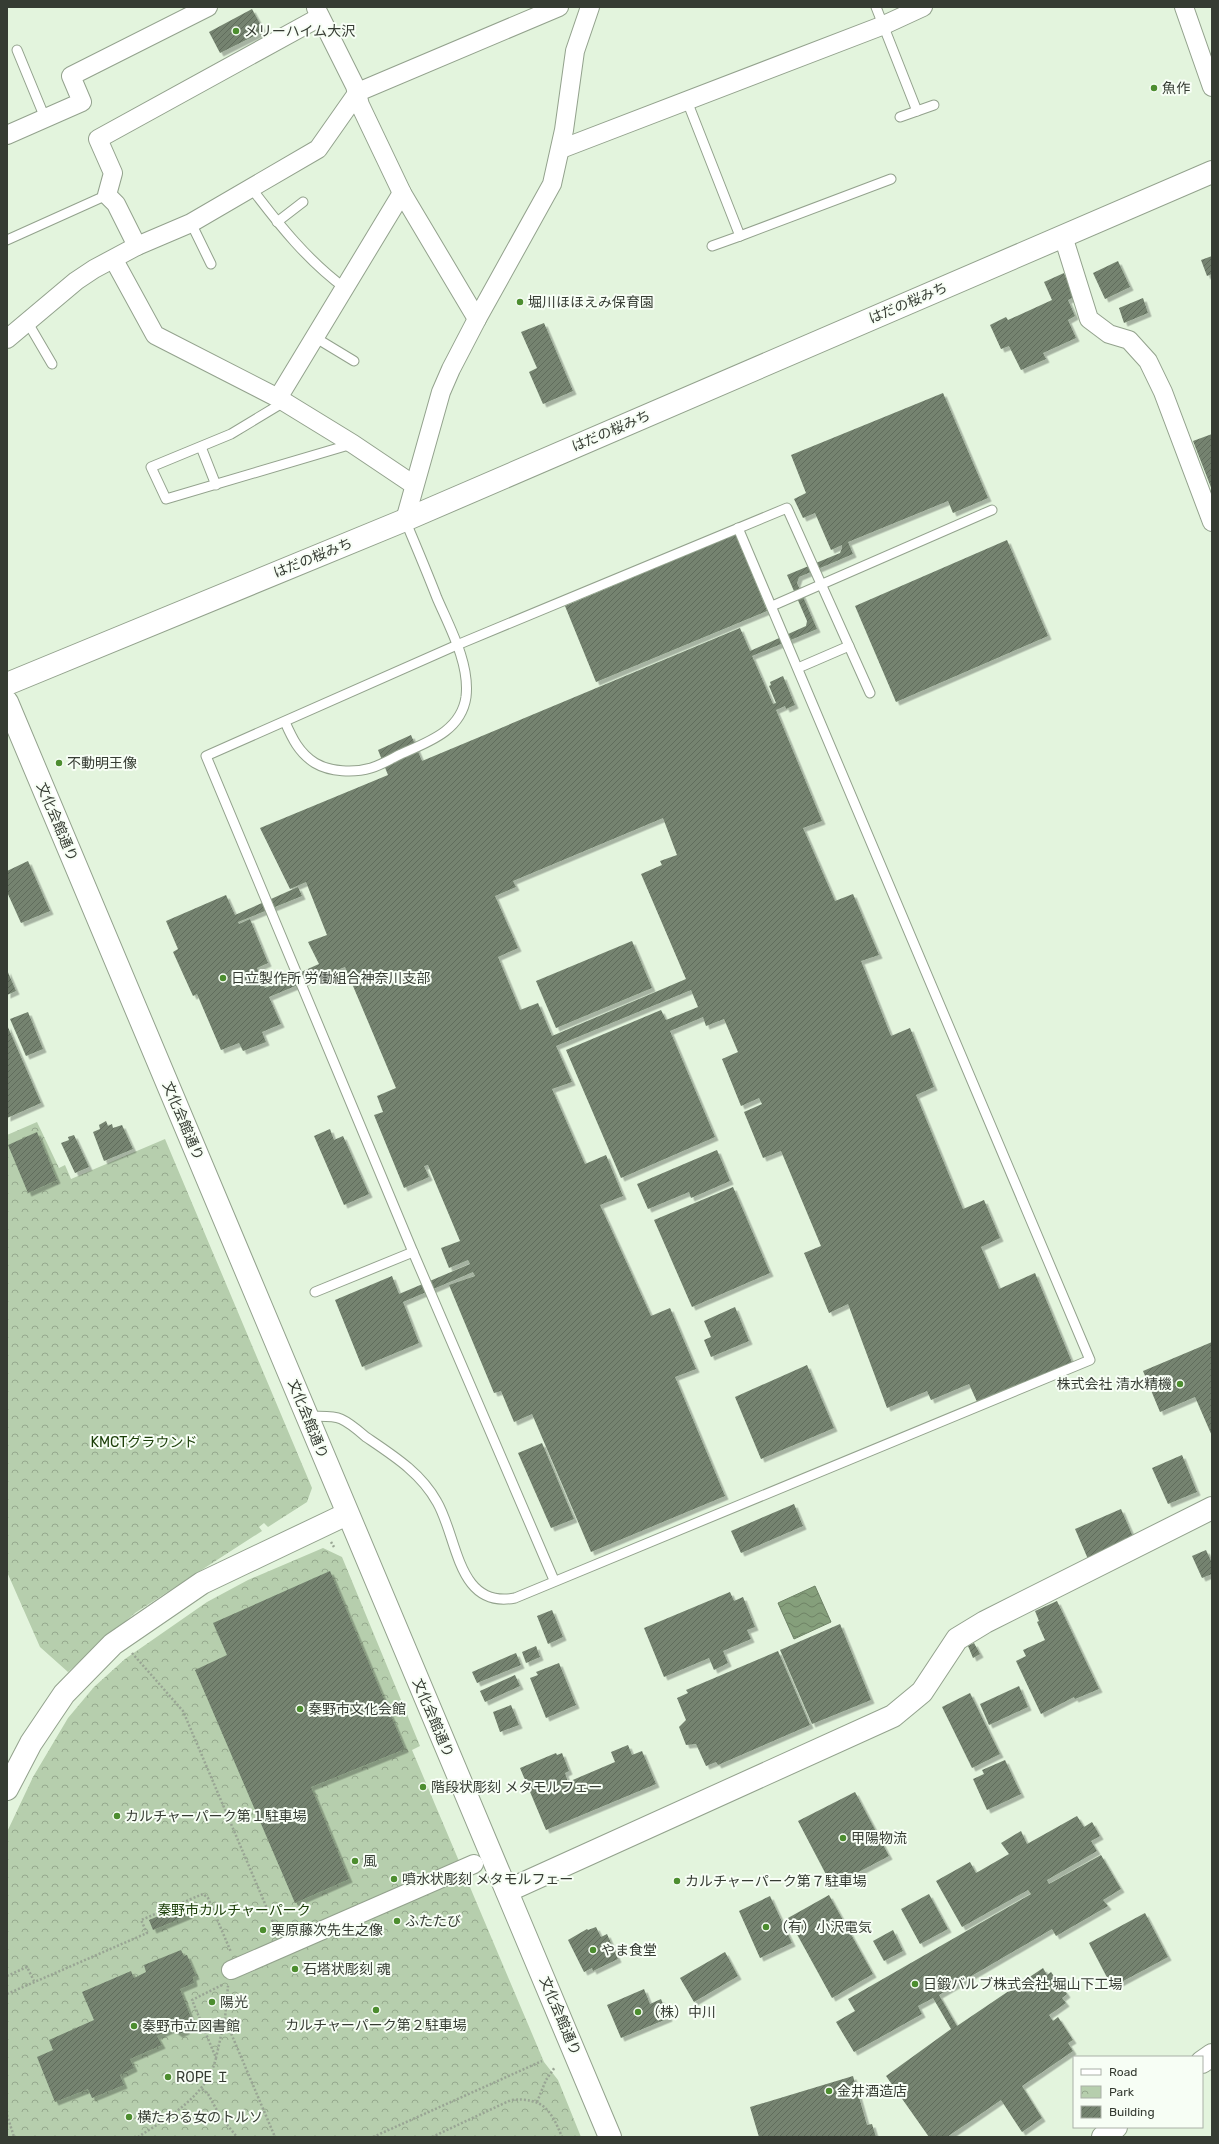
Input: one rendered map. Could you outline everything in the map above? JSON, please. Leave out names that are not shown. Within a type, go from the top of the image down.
[{"type":"street","points":[[7,135],[82,102],[71,76],[208,7]]},
{"type":"street","points":[[7,339],[28,323],[76,281],[94,268],[114,260],[137,246],[191,223],[252,189],[318,149],[358,92],[559,7]]},
{"type":"street","points":[[405,520],[441,392],[477,319],[552,184],[561,149],[575,51],[590,7]]},
{"type":"street","points":[[561,149],[884,25],[923,7]]},
{"type":"street","points":[[1184,7],[1212,87]]},
{"type":"street","points":[[137,246],[116,204],[106,195],[114,173],[98,138],[318,12],[358,92],[360,105],[402,193],[477,319]]},
{"type":"street","name":"はだの桜みち","points":[[7,684],[405,520],[1212,172]]},
{"type":"street","points":[[281,400],[402,193]]},
{"type":"street","points":[[1063,236],[1089,319],[1109,334],[1129,340],[1148,361],[1163,392],[1212,522]]},
{"type":"street","points":[[114,260],[155,335],[281,400],[353,444],[414,485]]},
{"type":"street","name":"文化会館通り","points":[[7,702],[306,1415],[346,1514],[610,2137]]},
{"type":"street","points":[[507,1891],[893,1716],[922,1692],[957,1639],[985,1622],[1212,1508]]},
{"type":"street","points":[[7,1789],[31,1743],[64,1694],[114,1644],[202,1583],[346,1514]]},
{"type":"street","points":[[235,1968],[474,1864]]},
{"type":"street","points":[[1203,2061],[1212,2055]]},
{"type":"street","points":[[1103,2137],[1115,2128]]},
{"type":"lane","points":[[876,7],[917,111]]},
{"type":"lane","points":[[17,50],[45,118]]},
{"type":"lane","points":[[687,101],[740,236]]},
{"type":"lane","points":[[900,117],[934,105]]},
{"type":"lane","points":[[712,246],[891,178]]},
{"type":"lane","points":[[252,189],[277,222],[326,274],[346,289]]},
{"type":"lane","points":[[7,240],[106,195]]},
{"type":"lane","points":[[277,222],[303,202]]},
{"type":"lane","points":[[191,223],[211,264]]},
{"type":"lane","points":[[28,323],[52,364]]},
{"type":"lane","points":[[316,338],[354,361]]},
{"type":"lane","points":[[281,400],[231,434],[151,467],[166,499],[353,444]]},
{"type":"lane","points":[[201,447],[216,485]]},
{"type":"lane","points":[[554,1580],[413,1252],[206,756],[457,645],[787,508],[870,693]]},
{"type":"lane","points":[[772,606],[992,510]]},
{"type":"lane","points":[[285,722],[294,742],[304,755],[316,763],[331,769],[348,771],[371,768],[440,737],[451,727],[460,712],[466,698],[467,684],[457,645],[405,520]]},
{"type":"lane","points":[[306,1415],[341,1419],[407,1465],[424,1482],[438,1503],[466,1577],[482,1594],[501,1600],[508,1599],[1090,1360],[738,528]]},
{"type":"lane","points":[[798,668],[848,646]]},
{"type":"lane","points":[[315,1292],[413,1252]]},
{"type":"path","points":[[131,1651],[183,1711],[283,1946]]},
{"type":"path","points":[[7,1994],[147,1933],[141,1920],[203,1894],[208,1898],[235,1968]]},
{"type":"path","points":[[7,1976],[27,1967],[34,1981]]},
{"type":"path","points":[[138,2137],[180,2108],[202,2089],[211,2075],[216,2058],[224,2018],[228,1982],[192,2000],[216,2058]]},
{"type":"path","points":[[224,2018],[274,2137]]},
{"type":"path","points":[[373,2137],[542,2061]]},
{"type":"path","points":[[537,2102],[546,2080],[555,2067]]},
{"type":"path","points":[[202,2089],[208,2094],[220,2116],[237,2137]]},
{"type":"path","points":[[432,2137],[511,2100],[525,2099],[537,2102],[547,2109],[554,2118],[562,2137]]},
{"type":"path","points":[[7,2115],[14,2137]]},
{"type":"green space","name":"KMCTグラウンド","points":[[37,1122],[59,1168],[65,1165],[71,1179],[165,1139],[312,1488],[307,1502],[268,1527],[264,1523],[259,1527],[262,1531],[135,1613],[68,1672],[40,1647],[7,1572],[7,1135]]},
{"type":"green space","name":"秦野市カルチャーパーク","points":[[323,1548],[342,1557],[420,1746],[412,1750],[544,2062],[558,2080],[581,2137],[7,2137],[7,1832],[33,1777],[68,1718],[94,1687],[125,1659],[207,1602],[248,1580]]},
{"type":"water","points":[[815,1586],[831,1622],[794,1639],[778,1603]]},
{"type":"building","name":"メリーハイム大沢","points":[[252,9],[264,31],[220,53],[209,32]]},
{"type":"building","points":[[1212,256],[1212,274],[1207,276],[1201,260]]},
{"type":"building","points":[[1118,261],[1130,287],[1105,299],[1093,273]]},
{"type":"building","points":[[1064,273],[1074,297],[1068,300],[1075,316],[1068,320],[1076,338],[1043,353],[1046,359],[1021,370],[1009,346],[1001,349],[990,325],[1006,317],[1008,320],[1052,300],[1044,282]]},
{"type":"building","points":[[1143,298],[1148,313],[1124,323],[1119,308]]},
{"type":"building","points":[[544,323],[573,391],[543,404],[529,372],[537,368],[521,332]]},
{"type":"building","points":[[943,393],[988,498],[953,513],[948,501],[848,542],[853,554],[799,577],[797,583],[817,629],[752,656],[773,704],[776,703],[769,686],[771,685],[770,682],[783,676],[795,705],[786,709],[785,706],[776,710],[822,821],[803,828],[835,901],[853,894],[879,955],[861,961],[891,1036],[910,1028],[934,1087],[916,1095],[963,1209],[984,1200],[1000,1238],[981,1247],[999,1289],[1035,1273],[1073,1365],[978,1404],[969,1384],[931,1400],[927,1391],[887,1408],[848,1304],[829,1313],[804,1253],[821,1246],[781,1151],[763,1158],[744,1112],[762,1104],[759,1098],[741,1106],[722,1059],[738,1052],[724,1019],[706,1026],[703,1017],[670,1031],[715,1137],[621,1178],[566,1050],[661,1010],[666,1020],[698,1007],[691,990],[556,1046],[572,1082],[552,1089],[585,1164],[606,1155],[623,1196],[600,1205],[651,1316],[670,1308],[696,1369],[675,1377],[725,1496],[591,1552],[532,1414],[514,1422],[501,1391],[494,1393],[449,1285],[475,1276],[473,1272],[403,1302],[419,1343],[362,1367],[335,1300],[392,1276],[399,1294],[470,1264],[468,1260],[449,1268],[441,1248],[460,1241],[428,1165],[424,1166],[429,1177],[404,1188],[374,1115],[383,1112],[377,1096],[396,1088],[345,967],[269,997],[281,1024],[262,1032],[266,1042],[243,1051],[239,1043],[221,1050],[197,994],[193,996],[173,952],[178,949],[166,921],[226,895],[235,915],[298,887],[302,896],[238,922],[239,924],[250,919],[268,963],[257,968],[265,988],[319,964],[308,942],[327,935],[306,882],[290,889],[260,828],[388,775],[378,750],[411,735],[422,761],[740,628],[750,651],[806,626],[807,621],[787,575],[840,553],[842,545],[831,550],[815,513],[803,518],[794,499],[806,493],[791,455]],"holes":[[[663,818],[677,855],[660,861],[662,865],[641,874],[686,979],[552,1036],[538,1003],[520,1010],[498,957],[518,948],[495,896],[516,887],[513,881]]]},
{"type":"building","points":[[1212,434],[1212,490],[1193,441]]},
{"type":"building","points":[[736,534],[767,611],[596,682],[565,606]]},
{"type":"building","points":[[1007,540],[1048,636],[896,702],[855,606]]},
{"type":"building","points":[[28,861],[50,911],[21,923],[7,892],[7,871]]},
{"type":"building","points":[[632,941],[652,988],[556,1028],[536,981]]},
{"type":"building","points":[[7,970],[16,991],[7,995]]},
{"type":"building","points":[[28,1012],[43,1049],[26,1056],[10,1019]]},
{"type":"building","points":[[7,1025],[41,1103],[7,1118]]},
{"type":"building","points":[[106,1121],[108,1126],[112,1124],[113,1128],[122,1125],[133,1149],[104,1161],[93,1132],[100,1129],[99,1125]]},
{"type":"building","points":[[330,1129],[334,1140],[343,1136],[369,1194],[344,1205],[314,1136]]},
{"type":"building","points":[[37,1132],[57,1180],[28,1193],[8,1145]]},
{"type":"building","points":[[74,1135],[89,1167],[75,1173],[61,1143],[69,1140],[68,1137]]},
{"type":"building","points":[[717,1150],[730,1181],[691,1198],[689,1192],[648,1209],[637,1184]]},
{"type":"building","points":[[733,1187],[770,1273],[692,1307],[654,1220]]},
{"type":"building","points":[[735,1307],[749,1341],[711,1357],[704,1340],[711,1337],[704,1321]]},
{"type":"building","name":"株式会社 清水精機","points":[[1212,1342],[1212,1436],[1195,1397],[1160,1412],[1143,1371]]},
{"type":"building","points":[[807,1365],[834,1428],[761,1459],[735,1397]]},
{"type":"building","points":[[542,1443],[574,1519],[551,1528],[518,1453]]},
{"type":"building","points":[[1182,1455],[1197,1492],[1168,1504],[1152,1468]]},
{"type":"building","points":[[794,1504],[803,1526],[741,1553],[731,1531]]},
{"type":"building","points":[[1121,1509],[1134,1539],[1088,1559],[1075,1529]]},
{"type":"building","points":[[1206,1550],[1212,1563],[1212,1574],[1202,1578],[1192,1556]]},
{"type":"building","name":"秦野市文化会館","points":[[330,1571],[405,1749],[311,1787],[349,1879],[295,1903],[195,1670],[227,1655],[213,1623]]},
{"type":"building","points":[[730,1592],[734,1601],[743,1597],[755,1627],[747,1630],[751,1639],[723,1651],[728,1663],[714,1670],[709,1658],[664,1677],[644,1628]]},
{"type":"building","points":[[1057,1601],[1099,1689],[1075,1699],[1074,1697],[1041,1714],[1016,1661],[1026,1656],[1023,1650],[1045,1640],[1037,1622],[1039,1621],[1035,1611]]},
{"type":"building","points":[[552,1610],[563,1637],[548,1644],[537,1616]]},
{"type":"building","points":[[840,1624],[871,1700],[812,1724],[780,1650]]},
{"type":"building","points":[[974,1643],[980,1654],[973,1658],[968,1646]]},
{"type":"building","points":[[536,1646],[540,1657],[526,1663],[522,1652]]},
{"type":"building","points":[[778,1651],[810,1725],[718,1765],[716,1762],[706,1766],[696,1744],[686,1745],[679,1727],[686,1720],[677,1698],[688,1693],[686,1690]]},
{"type":"building","points":[[516,1653],[521,1665],[477,1683],[472,1672]]},
{"type":"building","points":[[559,1663],[576,1705],[546,1718],[530,1678],[538,1675],[536,1672]]},
{"type":"building","points":[[515,1675],[520,1686],[485,1702],[480,1691]]},
{"type":"building","points":[[1019,1686],[1028,1707],[989,1725],[980,1704]]},
{"type":"building","points":[[970,1693],[1000,1754],[972,1768],[942,1707]]},
{"type":"building","points":[[511,1705],[519,1725],[500,1732],[493,1712]]},
{"type":"building","points":[[628,1745],[632,1755],[642,1751],[656,1784],[546,1830],[520,1768],[556,1753],[557,1755],[562,1753],[569,1771],[565,1773],[568,1782],[615,1762],[611,1752]]},
{"type":"building","points":[[1005,1760],[1021,1794],[987,1810],[973,1779],[984,1774],[982,1770]]},
{"type":"building","name":"甲陽物流","points":[[855,1792],[889,1856],[832,1886],[798,1821]]},
{"type":"building","name":"日鍛バルブ株式会社 堀山下工場","points":[[1077,1816],[1084,1827],[1092,1822],[1100,1836],[1091,1841],[1097,1851],[1047,1880],[1049,1884],[1101,1855],[1121,1889],[1103,1900],[1108,1906],[1056,1936],[1052,1929],[939,1995],[957,2026],[1043,1968],[1047,1975],[1051,1972],[1067,1994],[1062,1998],[1066,2003],[1049,2015],[1053,2021],[1058,2017],[1073,2040],[1068,2043],[1073,2051],[1022,2086],[1042,2118],[1022,2132],[1001,2100],[947,2137],[929,2137],[886,2076],[951,2029],[933,1998],[918,2006],[922,2014],[854,2052],[836,2022],[855,2011],[848,1999],[1031,1894],[1028,1890],[962,1927],[936,1881],[970,1862],[976,1873],[1009,1854],[1001,1843],[1021,1831],[1027,1844]]},
{"type":"building","points":[[929,1894],[948,1929],[920,1944],[901,1909]]},
{"type":"building","points":[[829,1895],[873,1974],[832,1998],[788,1918]]},
{"type":"building","name":"（有）小沢電気","points":[[770,1896],[792,1943],[760,1958],[739,1911]]},
{"type":"building","points":[[185,1905],[189,1915],[153,1930],[149,1920]]},
{"type":"building","points":[[1145,1913],[1168,1957],[1112,1987],[1089,1943]]},
{"type":"building","name":"やま食堂","points":[[596,1927],[601,1937],[607,1934],[618,1959],[593,1971],[592,1968],[584,1972],[568,1940],[587,1929]]},
{"type":"building","points":[[893,1930],[903,1951],[884,1961],[873,1941]]},
{"type":"building","name":"秦野市立図書館","points":[[181,1950],[184,1956],[187,1955],[196,1976],[193,1977],[194,1983],[180,1989],[192,2020],[187,2023],[186,2031],[179,2034],[172,2029],[157,2036],[162,2045],[130,2059],[134,2068],[120,2075],[124,2085],[92,2098],[88,2089],[55,2102],[37,2057],[53,2050],[49,2040],[94,2020],[82,1992],[131,1971],[134,1978],[146,1972],[144,1965]]},
{"type":"building","points":[[725,1952],[738,1976],[694,2002],[680,1978]]},
{"type":"building","name":"（株）中川","points":[[644,1989],[650,2004],[661,1999],[669,2018],[621,2038],[607,2005]]},
{"type":"building","name":"金井酒造店","points":[[853,2076],[867,2125],[872,2124],[876,2137],[759,2137],[750,2107]]},
{"type":"place","name":"メリーハイム大沢","points":[[236,31]]},
{"type":"place","name":"魚作","points":[[1154,88]]},
{"type":"place","name":"堀川ほほえみ保育園","points":[[520,302]]},
{"type":"place","name":"不動明王像","points":[[59,763]]},
{"type":"place","name":"日立製作所 労働組合神奈川支部","points":[[223,978]]},
{"type":"place","name":"株式会社 清水精機","points":[[1180,1384]]},
{"type":"place","name":"秦野市文化会館","points":[[300,1709]]},
{"type":"place","name":"階段状彫刻 メタモルフェー","points":[[423,1787]]},
{"type":"place","name":"カルチャーパーク第１駐車場","points":[[117,1816]]},
{"type":"place","name":"甲陽物流","points":[[843,1838]]},
{"type":"place","name":"風","points":[[355,1861]]},
{"type":"place","name":"噴水状彫刻 メタモルフェー","points":[[394,1879]]},
{"type":"place","name":"カルチャーパーク第７駐車場","points":[[677,1881]]},
{"type":"place","name":"ふたたび","points":[[397,1921]]},
{"type":"place","name":"（有）小沢電気","points":[[766,1927]]},
{"type":"place","name":"栗原藤次先生之像","points":[[263,1930]]},
{"type":"place","name":"やま食堂","points":[[593,1950]]},
{"type":"place","name":"石塔状彫刻 魂","points":[[295,1969]]},
{"type":"place","name":"日鍛バルブ株式会社 堀山下工場","points":[[915,1984]]},
{"type":"place","name":"陽光","points":[[212,2002]]},
{"type":"place","name":"カルチャーパーク第２駐車場","points":[[376,2010]]},
{"type":"place","name":"（株）中川","points":[[638,2012]]},
{"type":"place","name":"秦野市立図書館","points":[[134,2026]]},
{"type":"place","name":"ROPE Ｉ","points":[[168,2077]]},
{"type":"place","name":"金井酒造店","points":[[829,2091]]},
{"type":"place","name":"横たわる女のトルソ","points":[[129,2117]]}]
